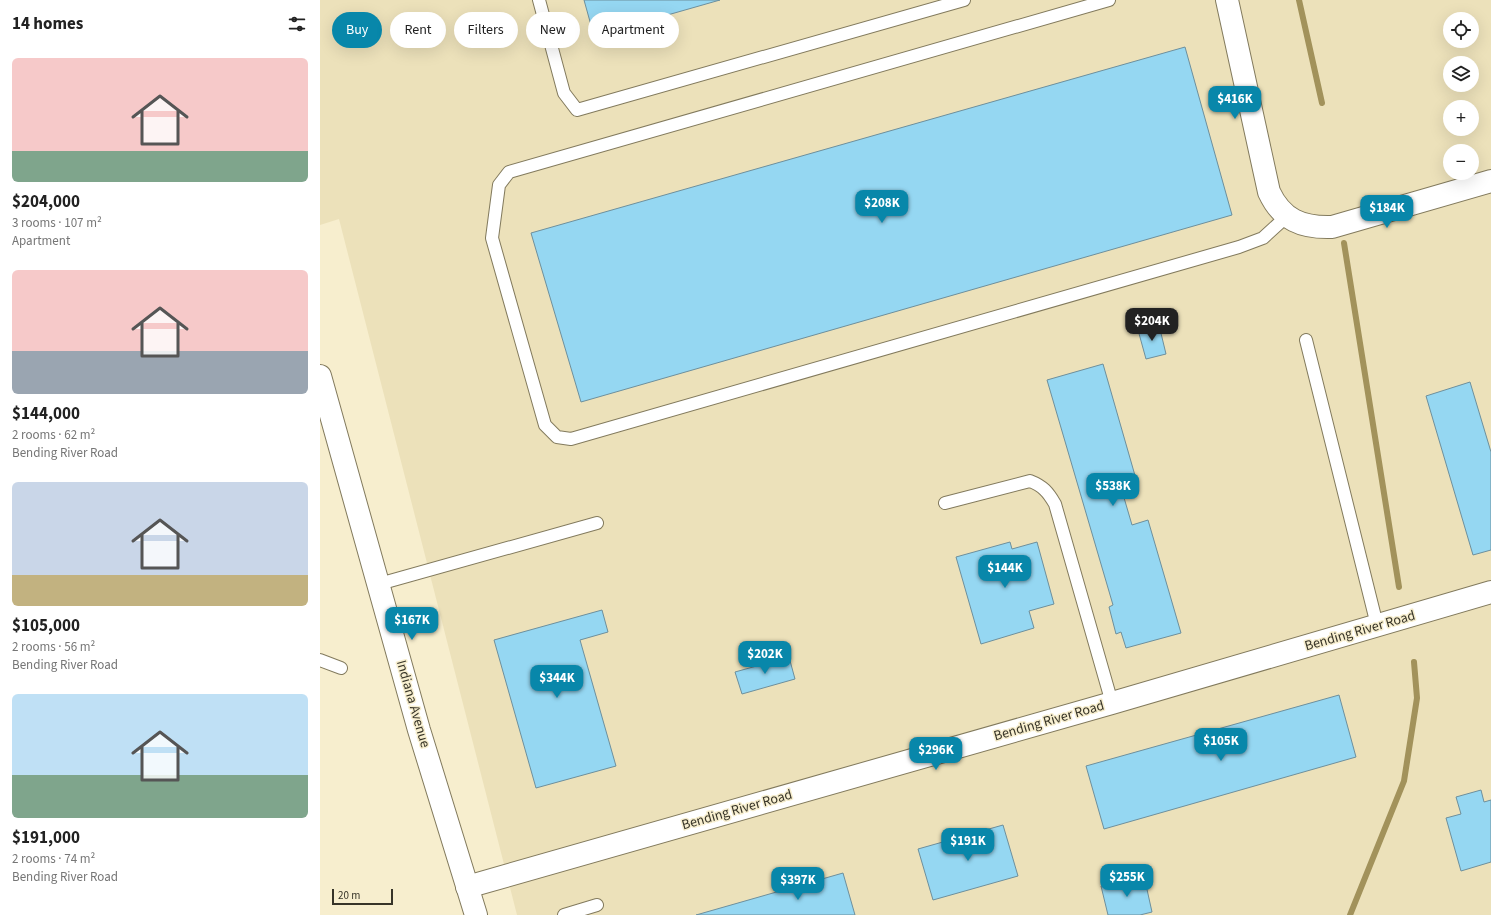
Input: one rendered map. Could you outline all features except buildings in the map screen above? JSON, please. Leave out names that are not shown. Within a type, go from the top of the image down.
[{"type":"street","points":[[1227,0],[1269,192],[1275,206],[1287,216],[1300,224],[1316,228],[1332,227],[1491,181]]},
{"type":"street","name":"Indiana Avenue","points":[[320,376],[419,730],[476,915]]},
{"type":"street","name":"Bending River Road","points":[[467,887],[1112,703],[1378,625],[1490,597]]},
{"type":"lane","points":[[539,0],[564,93],[577,110],[964,0]]},
{"type":"lane","points":[[1109,0],[510,172],[499,185],[492,238],[546,425],[557,437],[570,440],[1239,247],[1263,238],[1287,216]]},
{"type":"lane","points":[[1306,340],[1378,625]]},
{"type":"lane","points":[[945,503],[1030,481],[1041,485],[1049,493],[1055,504],[1112,703]]},
{"type":"lane","points":[[379,584],[597,523]]},
{"type":"lane","points":[[320,660],[341,668]]},
{"type":"lane","points":[[564,915],[597,905]]},
{"type":"shaded area","points":[[320,0],[1491,0],[1491,915],[517,915],[339,219],[320,225]]},
{"type":"waterway","points":[[1299,0],[1322,103]]},
{"type":"waterway","points":[[1344,243],[1399,587]]},
{"type":"waterway","points":[[1350,915],[1404,781],[1417,698],[1414,662]]}]
